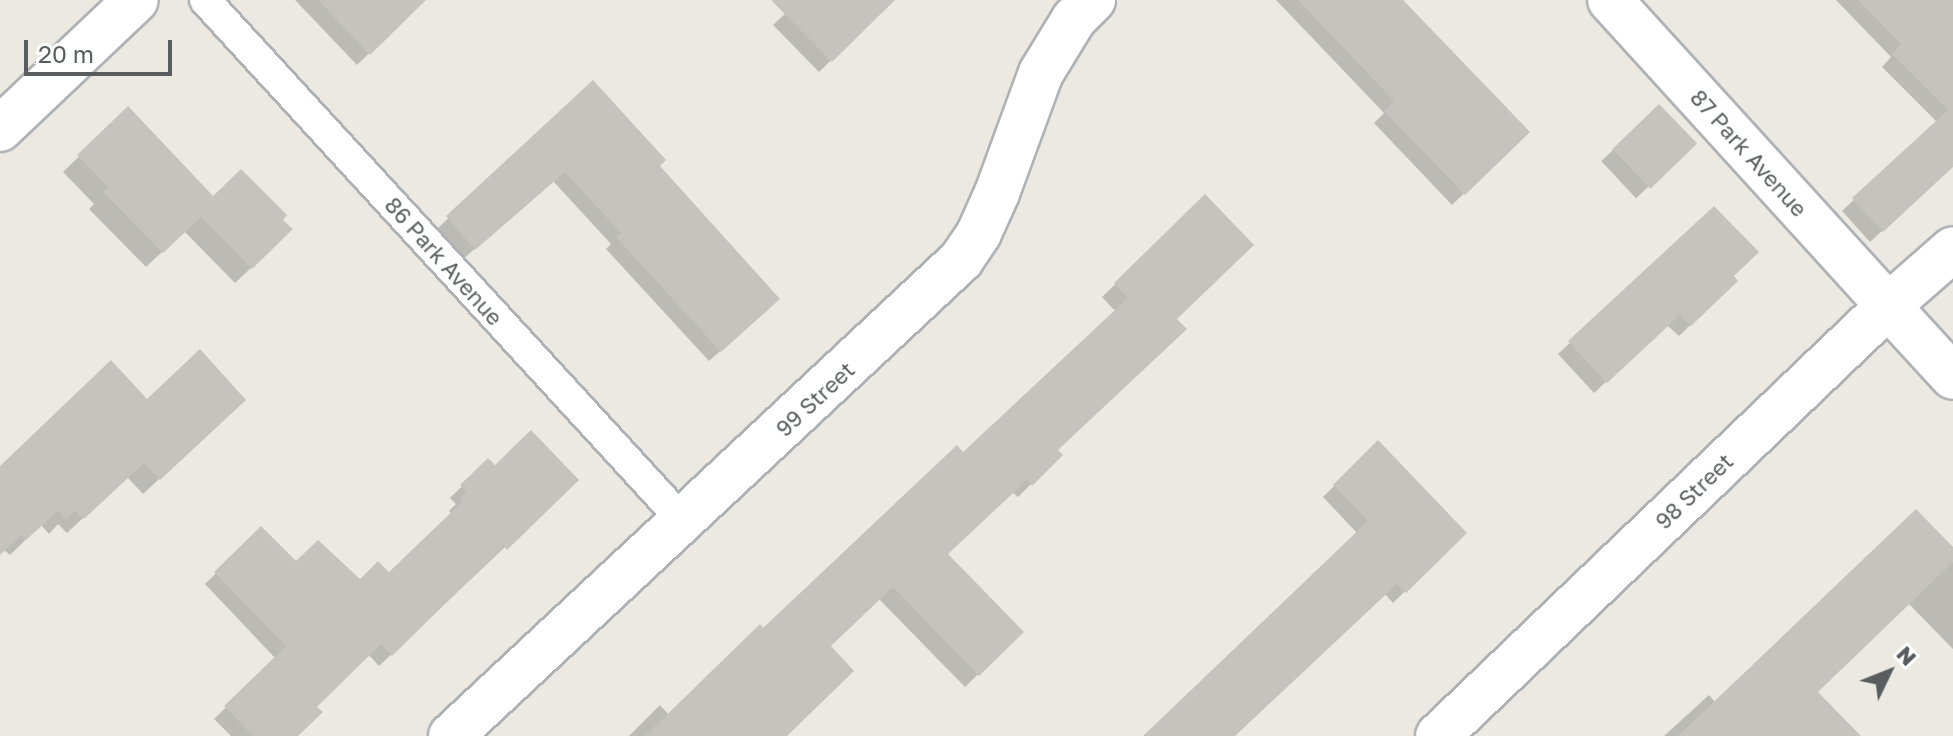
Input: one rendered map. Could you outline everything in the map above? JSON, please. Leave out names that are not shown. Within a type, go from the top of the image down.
[{"type":"street","points":[[0,129],[136,0]]},
{"type":"street","name":"99 Street","points":[[451,736],[961,260],[979,233],[997,193],[1041,73],[1074,19],[1093,0]]},
{"type":"street","name":"87 Park Avenue","points":[[1610,0],[1953,377]]},
{"type":"street","name":"98 Street","points":[[1438,736],[1888,306],[1953,249]]},
{"type":"lane","name":"86 Park Avenue","points":[[205,0],[683,521]]},
{"type":"building","points":[[318,0],[426,0],[370,55]]},
{"type":"building","points":[[771,0],[895,0],[832,62]]},
{"type":"building","points":[[1298,0],[1403,0],[1530,132],[1465,195],[1384,111],[1394,101]]},
{"type":"building","points":[[1858,0],[1953,0],[1953,167],[1883,232],[1852,198],[1948,110],[1892,54],[1901,44]]},
{"type":"building","points":[[593,80],[666,160],[660,166],[780,299],[721,352],[616,237],[621,233],[565,172],[475,250],[446,216]]},
{"type":"building","points":[[1659,104],[1697,144],[1650,189],[1612,149]]},
{"type":"building","points":[[128,106],[213,196],[241,169],[287,215],[283,220],[293,229],[252,269],[201,217],[163,253],[103,192],[108,187],[77,155]]},
{"type":"building","points":[[1205,194],[1254,245],[1177,319],[1187,329],[1058,450],[1063,455],[1032,486],[1027,480],[948,554],[1024,632],[979,676],[893,587],[831,646],[854,671],[787,736],[645,736],[760,624],[763,628],[957,445],[963,452],[1128,298],[1114,283]]},
{"type":"building","points":[[1714,206],[1759,252],[1734,276],[1738,281],[1691,326],[1680,315],[1607,383],[1568,341]]},
{"type":"building","points":[[200,349],[246,400],[160,480],[144,463],[84,519],[75,510],[66,520],[58,511],[26,540],[21,535],[0,555],[0,466],[111,360],[147,399]]},
{"type":"building","points":[[531,430],[579,480],[507,550],[504,546],[392,656],[381,644],[317,707],[323,712],[298,736],[253,736],[224,706],[286,646],[214,572],[261,526],[296,561],[318,540],[360,579],[378,561],[389,572],[462,502],[459,499],[466,492],[460,485],[488,458],[495,465]]},
{"type":"building","points":[[1378,440],[1467,533],[1406,593],[1397,584],[1235,736],[1143,736],[1368,521],[1333,485]]},
{"type":"building","points":[[1916,509],[1953,547],[1953,562],[1818,692],[1861,736],[1678,736]]}]
